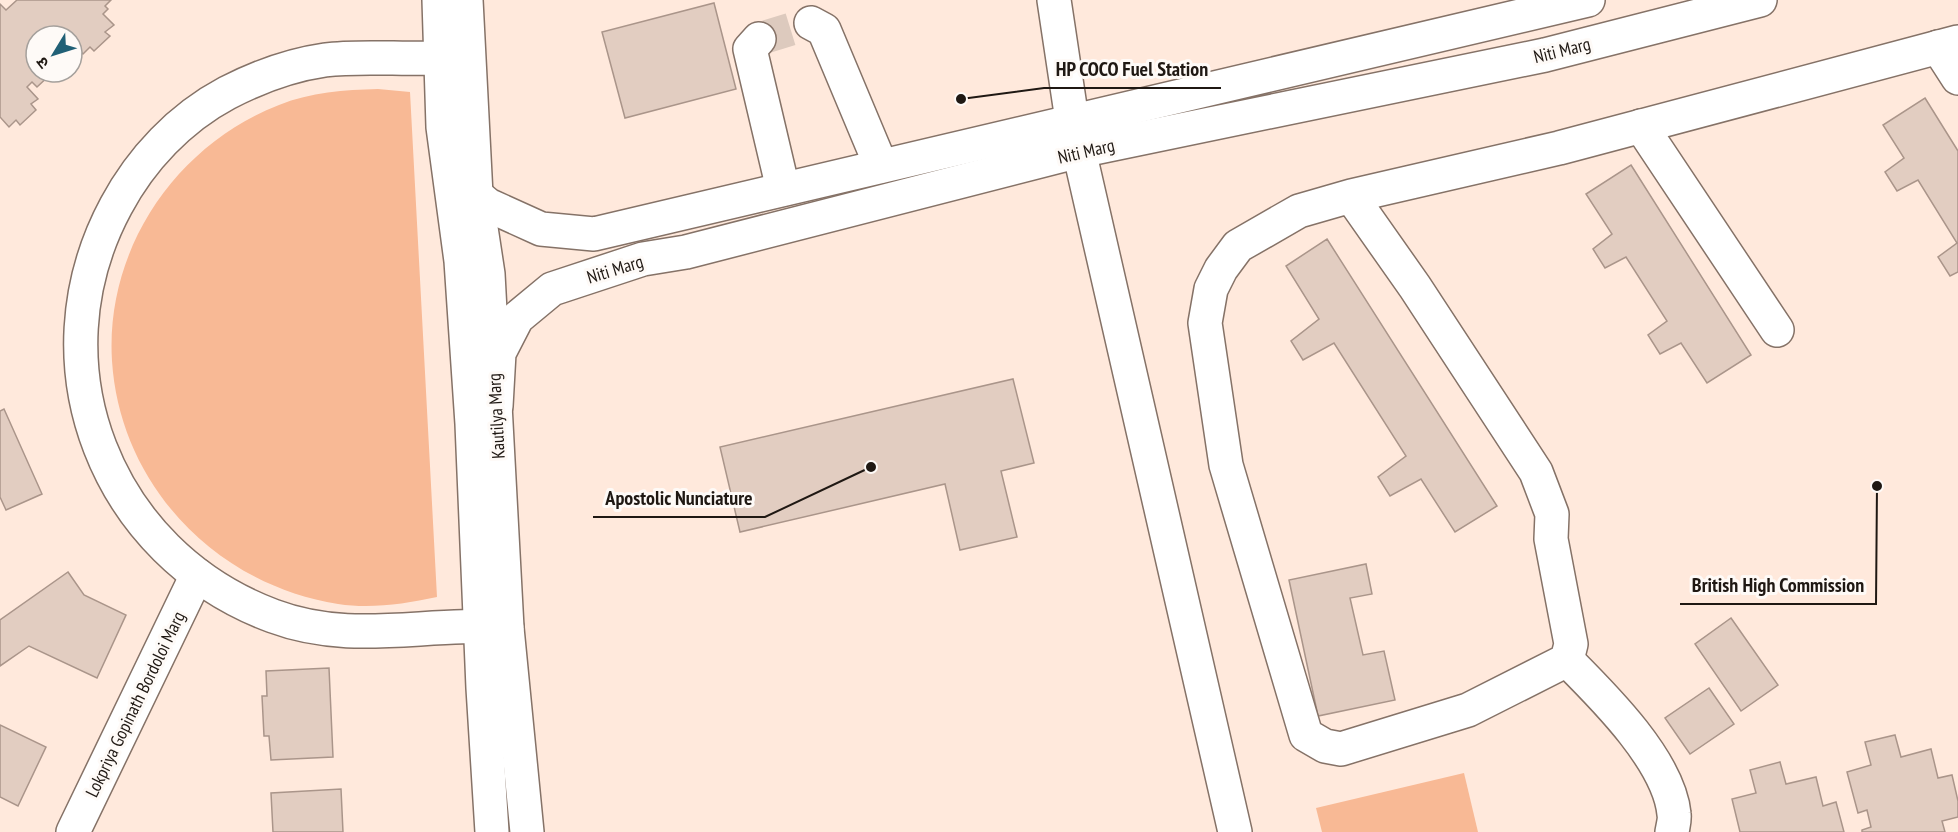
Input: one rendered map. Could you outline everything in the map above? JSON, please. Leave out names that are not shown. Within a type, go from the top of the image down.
[{"type":"street","name":"Kautilya Marg","points":[[439,0],[454,58],[488,274],[496,406],[494,627],[483,688],[492,832]]},
{"type":"street","name":"Kautilya Marg","points":[[466,0],[443,127],[462,272],[472,424],[494,627],[527,832]]},
{"type":"street","points":[[1054,0],[1076,136],[1235,832]]},
{"type":"street","name":"Niti Marg","points":[[496,406],[499,353],[517,318],[552,289],[643,259],[686,252],[1076,136],[1533,7],[1588,0]]},
{"type":"street","name":"Niti Marg","points":[[476,195],[488,205],[541,229],[594,234],[880,166],[1076,136],[1545,55],[1760,0]]},
{"type":"street","points":[[1533,7],[1545,55]]},
{"type":"street","points":[[811,23],[824,30],[880,166]]},
{"type":"street","points":[[759,39],[750,49],[783,189]]},
{"type":"street","points":[[1351,196],[1415,287],[1536,472],[1552,514],[1551,540],[1571,644],[1567,660],[1468,710],[1341,749],[1325,746],[1306,735],[1226,465],[1205,323],[1211,289],[1221,269],[1238,246],[1299,211],[1351,196],[1559,148],[1948,45],[1958,78]]},
{"type":"street","points":[[454,58],[360,57],[325,60],[290,67],[235,89],[194,114],[167,137],[143,164],[123,193],[106,225],[87,281],[80,328],[81,364],[85,398],[93,430],[121,492],[140,520],[162,545],[214,588],[275,617],[308,626],[341,631],[375,633],[494,627]]},
{"type":"street","points":[[1641,126],[1777,330]]},
{"type":"street","name":"Lokpriya Gopinath Bordoloi Marg","points":[[73,832],[197,575]]},
{"type":"street","points":[[1567,660],[1604,697],[1635,734],[1666,784],[1674,814],[1672,832]]},
{"type":"shaded area","points":[[378,89],[410,92],[437,597],[400,604],[363,606],[338,604],[294,593],[252,575],[215,551],[182,522],[155,487],[134,449],[119,406],[112,361],[113,319],[121,279],[135,241],[154,206],[179,174],[208,146],[242,123],[279,105],[328,92]]},
{"type":"shaded area","points":[[1464,773],[1478,832],[1322,832],[1316,808]]},
{"type":"building","points":[[17,0],[111,0],[105,6],[108,9],[103,14],[114,25],[105,32],[110,36],[94,51],[90,47],[84,53],[84,24],[24,24],[24,84],[30,84],[27,87],[38,99],[31,104],[36,110],[20,125],[16,120],[9,127],[0,117],[0,4],[6,10]]},
{"type":"building","points":[[714,3],[736,89],[625,118],[602,32]]},
{"type":"building","points":[[1925,98],[1958,151],[1958,272],[1950,276],[1938,257],[1957,243],[1918,180],[1897,191],[1885,172],[1904,158],[1883,125]]},
{"type":"building","points":[[1631,165],[1751,355],[1707,383],[1681,343],[1660,354],[1648,335],[1667,321],[1626,257],[1605,268],[1593,249],[1612,234],[1586,194]]},
{"type":"building","points":[[1327,239],[1497,506],[1455,532],[1421,479],[1390,496],[1378,477],[1406,456],[1334,343],[1303,360],[1291,341],[1319,319],[1286,266]]},
{"type":"building","points":[[1013,379],[1034,463],[1001,471],[1017,537],[960,550],[945,484],[740,532],[720,447]]},
{"type":"building","points":[[4,409],[42,494],[6,510],[0,497],[0,411]]},
{"type":"building","points":[[1366,564],[1372,594],[1350,598],[1363,655],[1384,651],[1395,700],[1318,716],[1289,580]]},
{"type":"building","points":[[68,572],[84,595],[126,615],[97,678],[29,646],[0,666],[0,620]]},
{"type":"building","points":[[1731,618],[1778,685],[1741,711],[1695,644]]},
{"type":"building","points":[[329,668],[333,757],[271,760],[269,736],[264,736],[262,696],[267,696],[266,671]]},
{"type":"building","points":[[1709,688],[1734,724],[1690,754],[1665,718]]},
{"type":"building","points":[[0,725],[46,747],[18,806],[0,797]]},
{"type":"building","points":[[1895,735],[1901,757],[1931,749],[1938,778],[1952,775],[1958,801],[1958,817],[1942,821],[1945,832],[1862,832],[1871,827],[1867,810],[1858,813],[1847,772],[1871,765],[1865,742]]},
{"type":"building","points":[[1780,762],[1786,784],[1816,777],[1823,806],[1836,802],[1844,832],[1740,832],[1732,799],[1756,793],[1750,770]]},
{"type":"building","points":[[341,789],[343,832],[273,832],[271,793]]},
{"type":"tunnel","points":[[759,39],[811,23]]},
{"type":"place","name":"HP COCO Fuel Station","points":[[961,99]]},
{"type":"place","name":"Apostolic Nunciature","points":[[871,467]]},
{"type":"place","name":"British High Commission","points":[[1877,486]]}]
